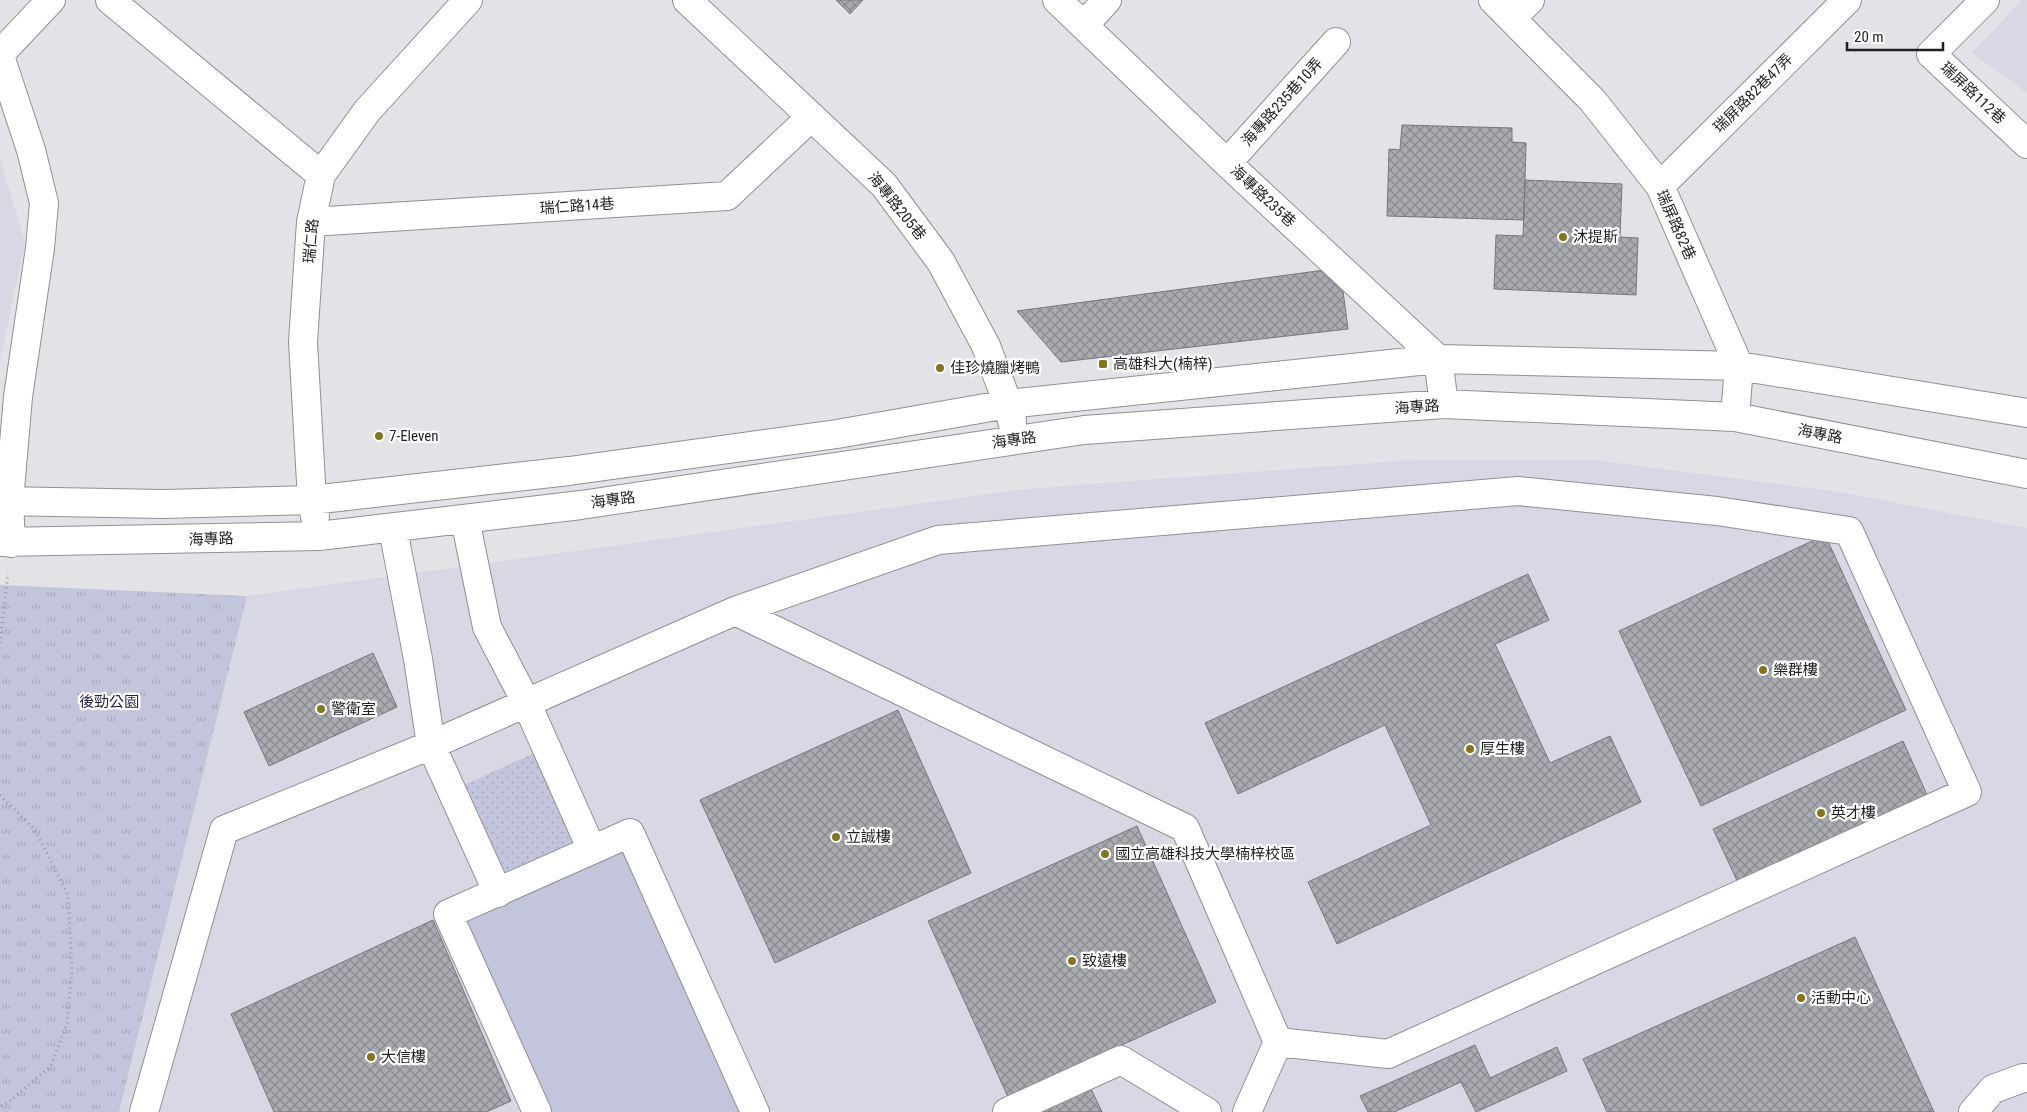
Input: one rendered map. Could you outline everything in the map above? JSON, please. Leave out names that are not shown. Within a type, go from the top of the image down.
[{"type":"street","points":[[6,543],[4,501],[40,248],[44,203],[31,150],[0,55],[51,0]]},
{"type":"street","points":[[110,0],[321,175]]},
{"type":"street","name":"瑞仁路","points":[[319,536],[312,500],[303,342],[311,222],[321,175],[367,111],[468,0]]},
{"type":"street","name":"海專路205巷","points":[[687,0],[884,185],[941,262],[986,346],[1008,404],[1016,439]]},
{"type":"street","name":"海專路235巷","points":[[1057,0],[1227,163],[1438,359]]},
{"type":"street","points":[[1084,25],[1107,0]]},
{"type":"street","name":"瑞屏路82巷47弄","points":[[1660,186],[1846,0]]},
{"type":"street","name":"瑞屏路112巷","points":[[1985,0],[1931,54],[2027,144]]},
{"type":"street","name":"瑞屏路82巷","points":[[1512,6],[1593,101],[1660,186],[1739,366],[1735,417]]},
{"type":"street","name":"海專路235巷10弄","points":[[1227,163],[1336,42]]},
{"type":"street","name":"瑞仁路14巷","points":[[311,222],[727,196],[812,117]]},
{"type":"street","points":[[4,501],[164,504],[312,500],[569,471],[780,442],[1008,404],[1438,359],[1739,366],[2027,413]]},
{"type":"street","points":[[1438,359],[1444,404]]},
{"type":"street","name":"海專路","points":[[6,543],[319,536],[393,529],[600,502],[1084,430],[1444,404],[1735,417],[2027,474]]},
{"type":"street","points":[[144,1112],[224,830],[431,745],[735,611],[938,540],[1518,491],[1717,511],[1850,531],[1968,792],[1388,1054],[1278,1042]]},
{"type":"street","points":[[465,519],[487,627],[526,702],[592,850]]},
{"type":"street","points":[[393,529],[418,659],[431,745],[498,893]]},
{"type":"street","points":[[735,611],[1185,828],[1278,1042],[1248,1112]]},
{"type":"street","points":[[537,1112],[448,914],[630,833],[755,1112]]},
{"type":"street","points":[[1007,1112],[1121,1060],[1207,1112]]},
{"type":"street","points":[[1973,1112],[1992,1089],[2027,1078]]},
{"type":"path","points":[[0,644],[6,543]]},
{"type":"path","points":[[0,795],[35,830],[68,895],[72,971],[67,1024],[52,1066],[0,1106]]},
{"type":"shaded area","points":[[2022,0],[2027,0],[2027,93],[1972,53]]},
{"type":"shaded area","points":[[0,158],[25,243],[0,361]]},
{"type":"shaded area","name":"國立高雄科技大學楠梓校區","points":[[1412,460],[1594,460],[1840,492],[2027,528],[2027,1112],[119,1112],[247,596],[1026,489]]},
{"type":"green space","name":"後勁公園","points":[[0,585],[247,596],[119,1112],[0,1112]]},
{"type":"green space","points":[[545,748],[592,850],[498,893],[451,791]]},
{"type":"green space","points":[[630,833],[755,1112],[537,1112],[448,914]]},
{"type":"building","points":[[836,0],[863,0],[850,14]]},
{"type":"building","points":[[1402,125],[1512,128],[1512,142],[1526,143],[1524,220],[1387,216],[1389,149],[1400,150]]},
{"type":"building","name":"沐提斯","points":[[1525,180],[1622,184],[1620,237],[1638,238],[1636,295],[1494,289],[1496,235],[1523,236]]},
{"type":"building","points":[[1340,268],[1348,329],[1061,362],[1017,311]]},
{"type":"building","name":"樂群樓","points":[[1825,535],[1906,710],[1701,806],[1619,631]]},
{"type":"building","name":"厚生樓","points":[[1528,574],[1549,620],[1495,644],[1550,763],[1610,736],[1641,802],[1337,944],[1308,882],[1431,825],[1385,725],[1238,794],[1205,723]]},
{"type":"building","name":"警衛室","points":[[373,653],[397,707],[269,766],[244,712]]},
{"type":"building","name":"立誠樓","points":[[898,710],[971,873],[775,963],[700,800]]},
{"type":"building","name":"英才樓","points":[[1903,741],[1928,797],[1739,885],[1713,829]]},
{"type":"building","name":"致遠樓","points":[[1137,826],[1216,1002],[1008,1097],[928,921]]},
{"type":"building","name":"大信樓","points":[[433,920],[511,1101],[486,1112],[274,1112],[231,1014]]},
{"type":"building","name":"活動中心","points":[[1855,937],[1934,1112],[1607,1112],[1583,1059]]},
{"type":"building","points":[[1475,1045],[1490,1078],[1557,1047],[1567,1071],[1476,1112],[1461,1082],[1394,1112],[1368,1112],[1360,1096]]},
{"type":"building","points":[[1091,1089],[1102,1112],[1040,1112]]},
{"type":"place","name":"沐提斯","points":[[1563,237]]},
{"type":"place","name":"高雄科大(楠梓)","points":[[1103,364]]},
{"type":"place","name":"佳珍燒臘烤鴨","points":[[940,368]]},
{"type":"place","name":"7-Eleven","points":[[379,436]]},
{"type":"place","name":"樂群樓","points":[[1763,670]]},
{"type":"place","name":"警衛室","points":[[321,709]]},
{"type":"place","name":"厚生樓","points":[[1470,749]]},
{"type":"place","name":"英才樓","points":[[1821,813]]},
{"type":"place","name":"立誠樓","points":[[836,837]]},
{"type":"place","name":"國立高雄科技大學楠梓校區","points":[[1105,854]]},
{"type":"place","name":"致遠樓","points":[[1072,961]]},
{"type":"place","name":"活動中心","points":[[1801,998]]},
{"type":"place","name":"大信樓","points":[[371,1057]]}]
